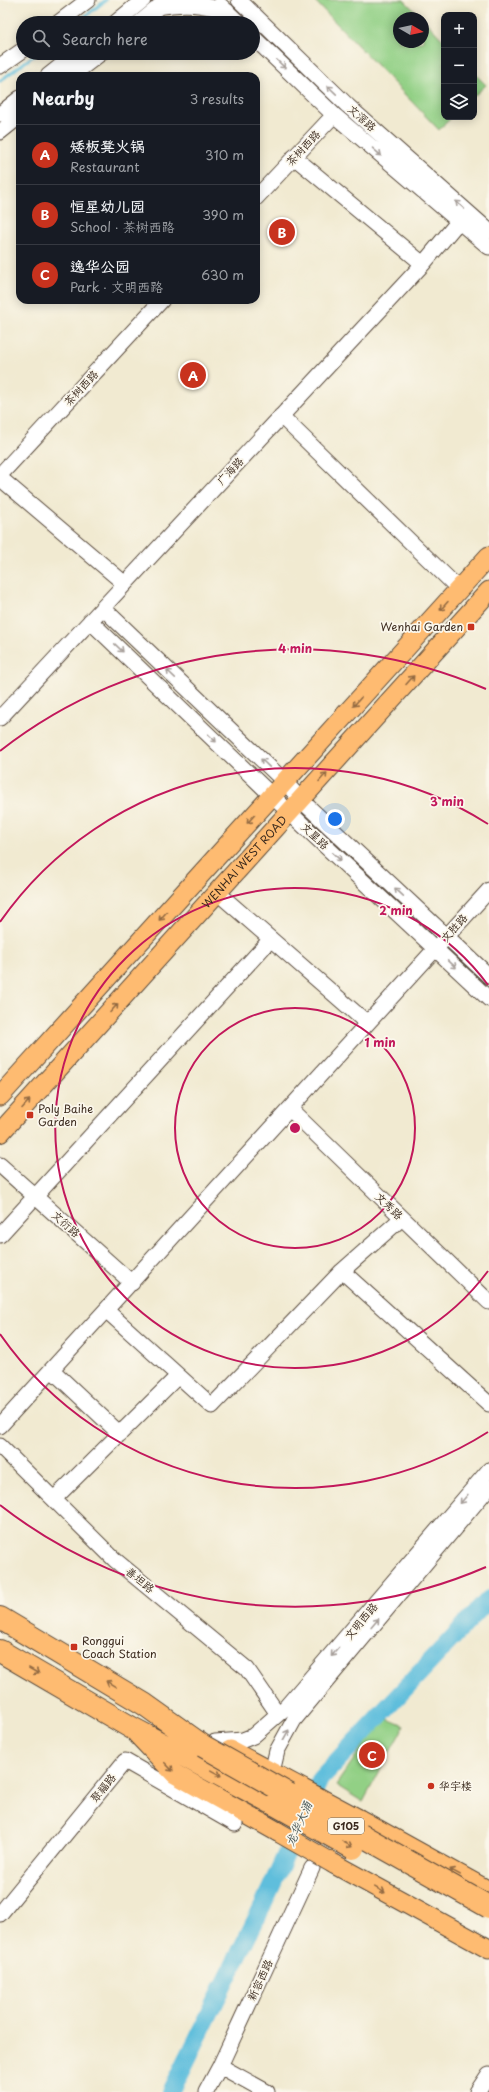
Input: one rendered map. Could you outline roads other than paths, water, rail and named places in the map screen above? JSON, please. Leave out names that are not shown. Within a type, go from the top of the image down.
[{"type":"highway","name":"G105","points":[[0,1618],[209,1744],[489,1907]]},
{"type":"highway","name":"G105","points":[[0,1651],[132,1728],[276,1805],[489,1923]]},
{"type":"main road","points":[[0,1096],[489,556]]},
{"type":"main road","name":"WENHAI WEST ROAD","points":[[0,1133],[296,807],[489,591]]},
{"type":"main road","points":[[132,1728],[175,1774],[334,1864],[489,1949]]},
{"type":"main road","points":[[209,1744],[272,1772],[489,1891]]},
{"type":"street","points":[[67,16],[88,0]]},
{"type":"street","points":[[119,16],[126,5],[143,0]]},
{"type":"street","points":[[215,0],[232,16]]},
{"type":"street","name":"文滘路","points":[[240,0],[256,16]]},
{"type":"street","points":[[148,16],[163,4],[182,3],[206,6],[227,11]]},
{"type":"street","name":"文滘路","points":[[260,20],[348,106],[488,227]]},
{"type":"street","name":"文滘路","points":[[260,44],[334,115],[489,247]]},
{"type":"street","points":[[0,66],[16,55]]},
{"type":"street","points":[[53,72],[68,60]]},
{"type":"street","points":[[76,72],[92,60]]},
{"type":"street","points":[[0,114],[16,101]]},
{"type":"street","name":"茶树西路","points":[[260,194],[334,115]]},
{"type":"street","points":[[0,132],[16,119]]},
{"type":"street","points":[[294,157],[423,264]]},
{"type":"street","name":"广海路","points":[[0,718],[423,264],[458,222]]},
{"type":"street","name":"茶树西路","points":[[125,584],[0,476],[158,304]]},
{"type":"street","points":[[281,416],[459,589]]},
{"type":"street","name":"文星路","points":[[102,608],[285,782],[296,807],[435,948],[489,999]]},
{"type":"street","name":"文星路","points":[[90,621],[272,796],[296,807],[447,936],[489,976]]},
{"type":"street","name":"文胜路","points":[[0,1426],[107,1311],[489,890]]},
{"type":"street","points":[[218,893],[367,1024]]},
{"type":"street","points":[[0,1235],[271,939]]},
{"type":"street","name":"文秀路","points":[[290,1109],[489,1302]]},
{"type":"street","name":"文衍路","points":[[0,1165],[132,1283]]},
{"type":"street","points":[[107,1311],[212,1406],[342,1271],[402,1218]]},
{"type":"street","points":[[342,1271],[489,1404]]},
{"type":"street","points":[[52,1370],[120,1434]]},
{"type":"street","points":[[54,1499],[178,1376]]},
{"type":"street","name":"善坦路","points":[[0,1446],[115,1560],[247,1669],[278,1714]]},
{"type":"street","name":"文明西路","points":[[209,1744],[243,1740],[253,1736],[278,1714],[341,1644],[489,1470]]},
{"type":"street","name":"文明西路","points":[[272,1772],[277,1751],[294,1720],[489,1487]]},
{"type":"street","name":"聚福路","points":[[0,1914],[125,1761],[236,1824]]},
{"type":"street","name":"新容西路","points":[[206,2092],[220,2066],[312,1868]]},
{"type":"street","points":[[220,2066],[267,2092]]},
{"type":"street","points":[[477,2092],[489,2074]]},
{"type":"waterway","points":[[86,16],[106,0]]},
{"type":"waterway","points":[[0,81],[28,60]]},
{"type":"waterway","name":"龙华大涌","points":[[171,2092],[263,1905],[320,1779],[489,1599]]},
{"type":"place","name":"恒星幼儿园","points":[[282,232]]},
{"type":"place","name":"矮板凳火锅","points":[[193,375]]},
{"type":"place","name":"Wenhai Garden","points":[[471,627]]},
{"type":"place","name":"Poly Baihe Garden","points":[[30,1115]]},
{"type":"place","name":"Ronggui Coach Station","points":[[74,1647]]},
{"type":"place","name":"逸华公园","points":[[372,1755]]},
{"type":"place","name":"华宇楼","points":[[431,1786]]}]
